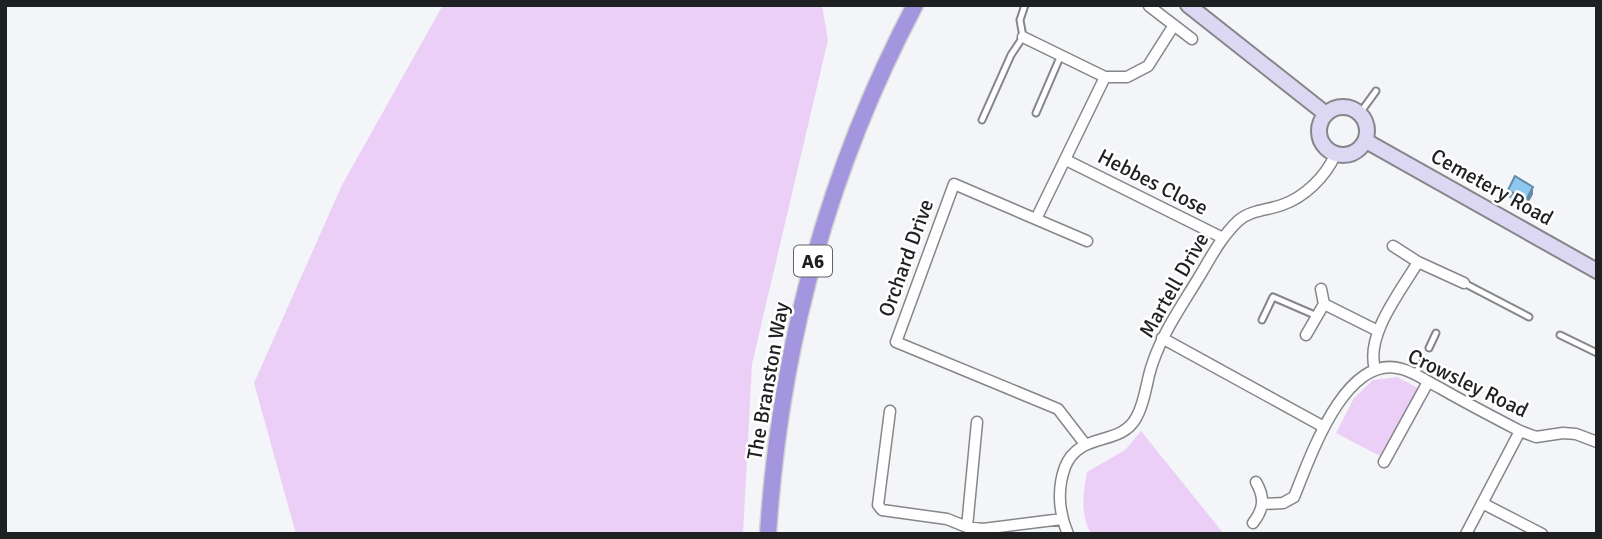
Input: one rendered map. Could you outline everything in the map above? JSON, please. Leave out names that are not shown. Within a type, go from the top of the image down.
[{"type":"highway","name":"The Branston Way","points":[[768,534],[781,403],[819,237],[844,159],[874,87],[915,5]]},
{"type":"main road","points":[[1188,5],[1326,114]]},
{"type":"main road","points":[[1335,108],[1351,108],[1360,113],[1367,127],[1366,141],[1359,150],[1349,155],[1335,155],[1324,147],[1319,134],[1326,114],[1335,108]]},
{"type":"main road","name":"Cemetery Road","points":[[1366,141],[1597,271]]},
{"type":"street","points":[[1149,5],[1192,39]]},
{"type":"street","points":[[1023,37],[1105,77],[1127,77],[1148,66],[1174,25]]},
{"type":"street","points":[[1036,219],[1105,77]]},
{"type":"street","name":"Martell Drive","points":[[1085,444],[1119,434],[1136,419],[1162,338],[1223,238],[1240,219],[1301,196],[1314,184],[1335,155]]},
{"type":"street","name":"Hebbes Close","points":[[1066,160],[1223,238]]},
{"type":"street","name":"Orchard Drive","points":[[1085,444],[1058,409],[896,342],[954,184],[1087,241]]},
{"type":"street","points":[[1393,246],[1418,262],[1464,283]]},
{"type":"street","points":[[1375,369],[1371,356],[1378,331],[1418,262]]},
{"type":"street","points":[[1306,335],[1324,304],[1321,289]]},
{"type":"street","points":[[1324,304],[1378,331]]},
{"type":"street","points":[[1162,338],[1324,427]]},
{"type":"street","name":"Crowsley Road","points":[[1263,504],[1283,502],[1294,497],[1324,427],[1354,381],[1375,369],[1402,369],[1536,437],[1576,434],[1597,442]]},
{"type":"street","points":[[1384,462],[1428,382]]},
{"type":"street","points":[[890,411],[878,505],[882,510],[947,519],[967,527],[983,529],[1062,519]]},
{"type":"street","points":[[967,527],[977,422]]},
{"type":"street","points":[[1466,534],[1520,431]]},
{"type":"street","points":[[1068,534],[1062,519],[1059,488],[1066,465],[1076,450],[1085,444]]},
{"type":"street","points":[[1253,523],[1263,504],[1262,492],[1256,482]]},
{"type":"street","points":[[1482,503],[1542,534]]},
{"type":"lane","points":[[982,120],[1011,55],[1023,37],[1020,20],[1025,5]]},
{"type":"lane","points":[[1035,113],[1061,55]]},
{"type":"lane","points":[[1360,113],[1376,91]]},
{"type":"lane","points":[[1464,283],[1529,317]]},
{"type":"lane","points":[[1262,320],[1273,297],[1317,316]]},
{"type":"lane","points":[[1429,348],[1436,333]]},
{"type":"lane","points":[[1560,335],[1597,352]]},
{"type":"lane","points":[[1414,375],[1422,363]]},
{"type":"shaded area","points":[[443,5],[822,5],[828,40],[752,364],[743,534],[296,534],[254,383],[342,185]]},
{"type":"shaded area","points":[[1397,377],[1418,388],[1382,457],[1336,433],[1354,398],[1373,380]]},
{"type":"shaded area","points":[[1141,431],[1224,534],[1091,534],[1084,511],[1087,472],[1125,450]]},
{"type":"building","points":[[1515,176],[1533,187],[1526,200],[1508,190]]}]
